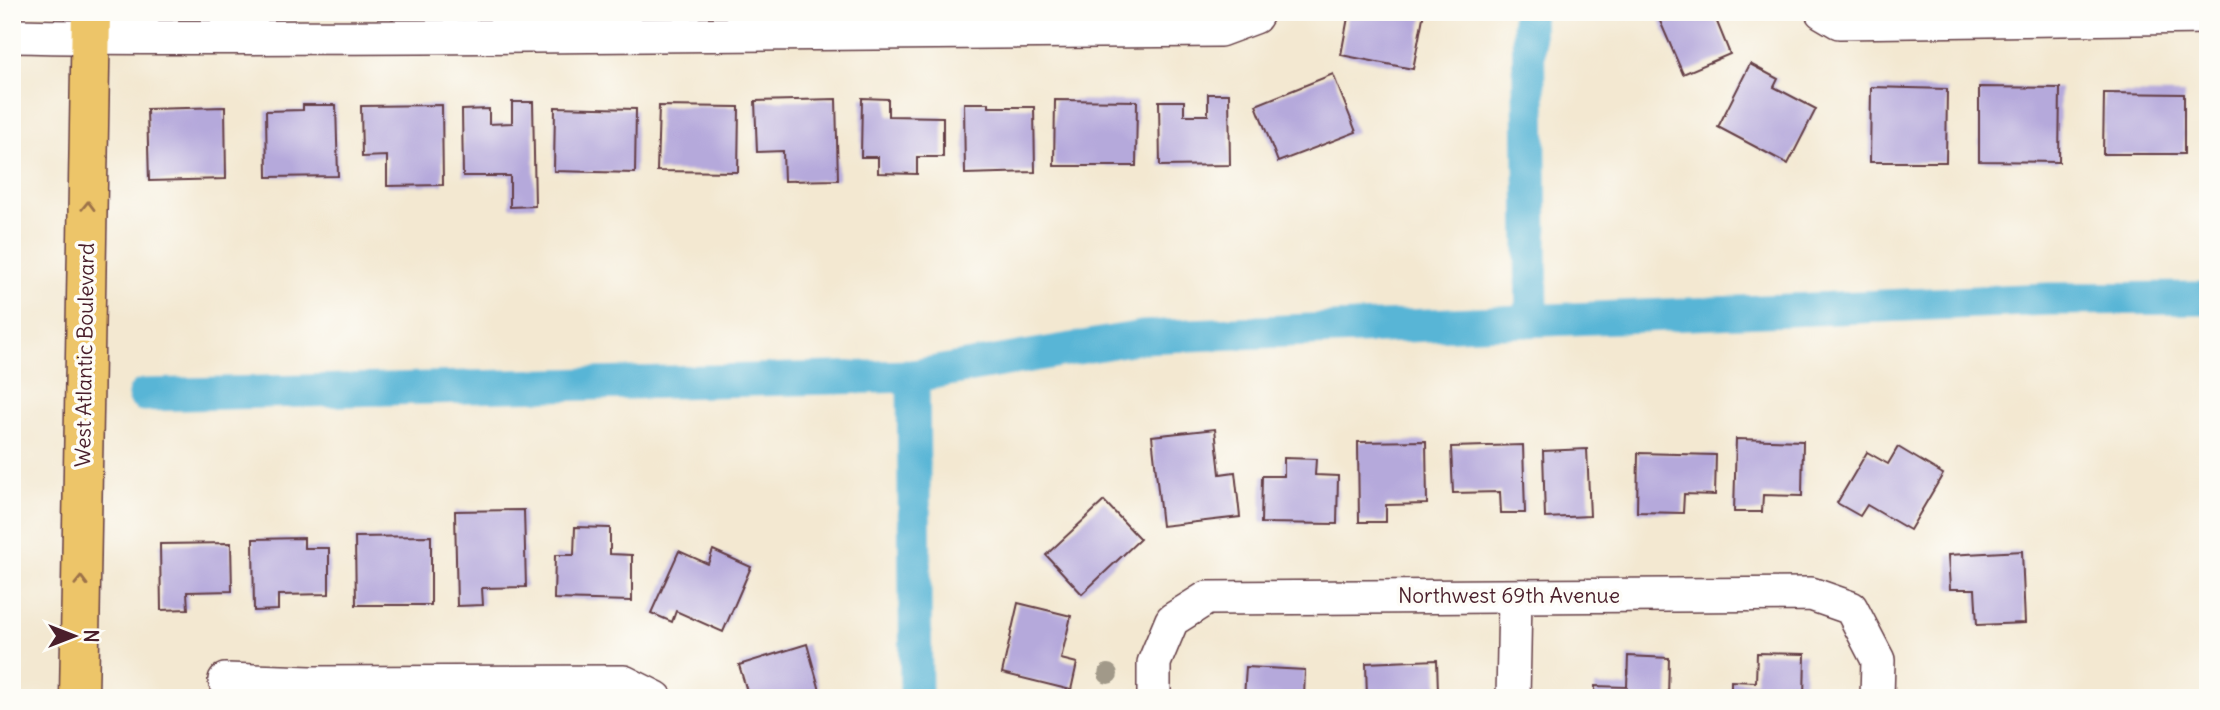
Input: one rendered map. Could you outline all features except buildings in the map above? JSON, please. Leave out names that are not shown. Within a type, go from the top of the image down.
[{"type":"main road","name":"West Atlantic Boulevard","points":[[79,698],[91,25]]},
{"type":"street","points":[[1822,12],[1839,23],[2173,15],[2208,17]]},
{"type":"street","points":[[12,36],[91,25],[864,24],[1220,30],[1256,15]]},
{"type":"street","name":"Northwest 69th Avenue","points":[[1154,698],[1154,663],[1172,620],[1207,598],[1811,594],[1851,608],[1878,660],[1877,698]]},
{"type":"street","points":[[1513,698],[1515,597]]},
{"type":"street","points":[[225,680],[311,690],[624,682],[656,698]]},
{"type":"waterway","points":[[1528,12],[1532,320]]},
{"type":"waterway","points":[[144,395],[913,376],[1142,337],[2049,299],[2208,298]]},
{"type":"waterway","points":[[913,376],[916,698]]}]
